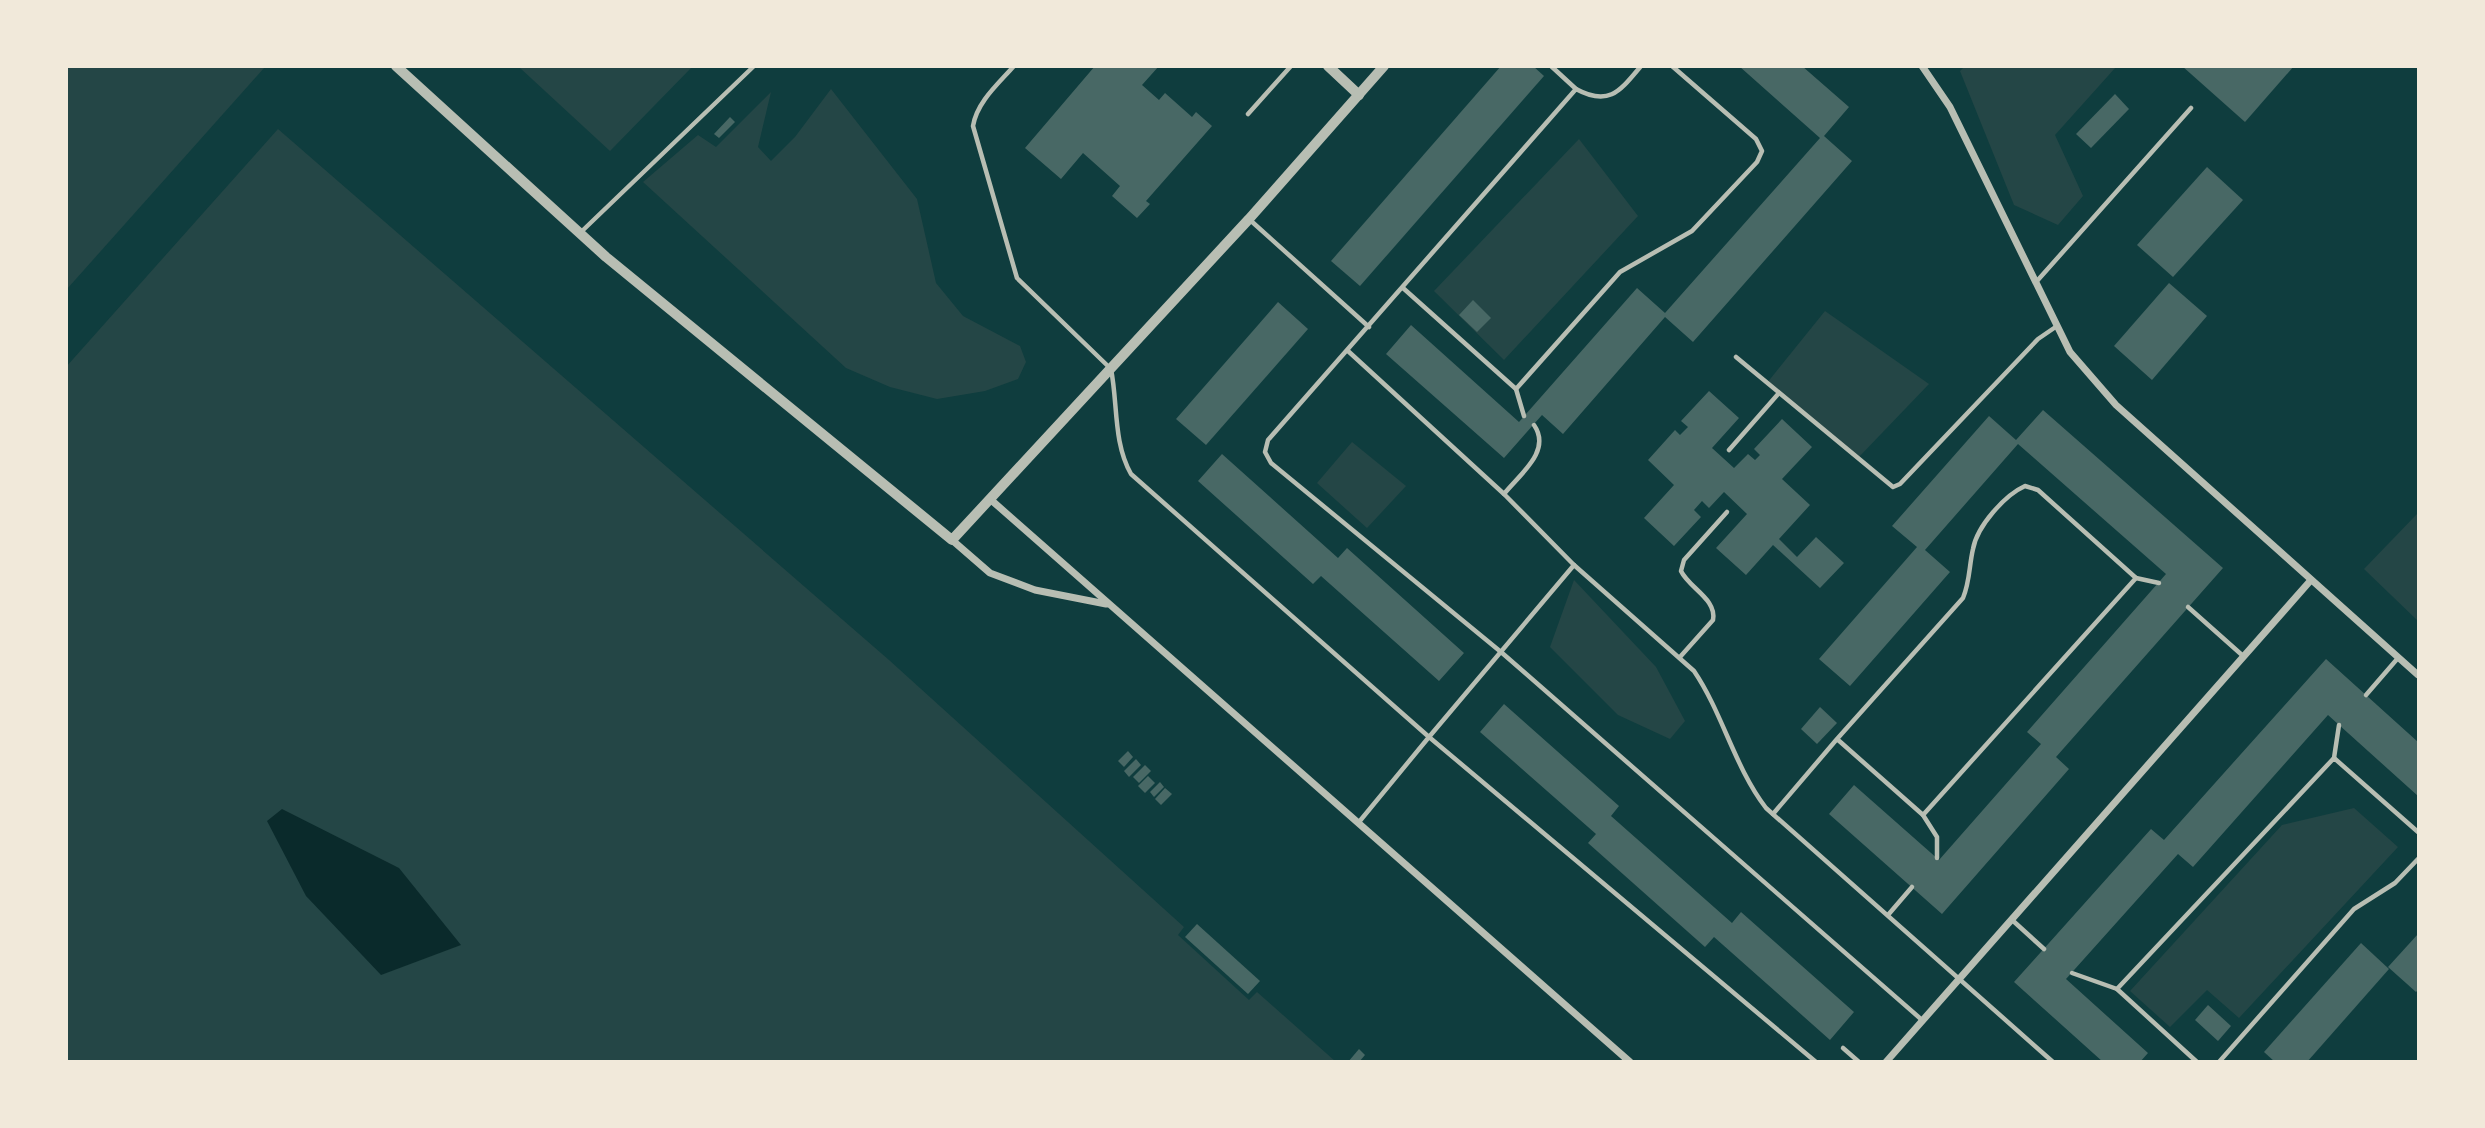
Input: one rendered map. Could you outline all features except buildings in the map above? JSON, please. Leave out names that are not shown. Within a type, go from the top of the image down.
[{"type":"street","points":[[396,66],[580,233],[990,573],[1035,590],[1107,604]]},
{"type":"street","points":[[1328,66],[1359,95]]},
{"type":"street","points":[[952,540],[1249,219],[1384,66]]},
{"type":"street","points":[[1926,68],[1950,107],[2057,326],[2084,371],[2116,405],[2418,675]]},
{"type":"street","points":[[990,499],[1630,1062]]},
{"type":"street","points":[[1886,1062],[2010,918],[2311,580]]},
{"type":"lane","points":[[580,233],[754,66]]},
{"type":"lane","points":[[1014,66],[982,103],[975,115],[973,126],[1011,266],[1026,289],[1111,369],[1120,449],[1131,474],[1429,737],[1816,1062]]},
{"type":"lane","points":[[1248,114],[1291,66]]},
{"type":"lane","points":[[1551,66],[1576,89],[1589,96],[1602,98],[1614,94],[1641,66]]},
{"type":"lane","points":[[1516,389],[1620,272],[1692,231],[1757,162],[1762,151],[1756,139],[1672,66]]},
{"type":"lane","points":[[1576,89],[1268,440],[1265,452],[1271,463],[1501,652],[1922,1020]]},
{"type":"lane","points":[[2037,281],[2191,108]]},
{"type":"lane","points":[[1249,219],[1369,327]]},
{"type":"lane","points":[[1403,288],[1516,389],[1524,416]]},
{"type":"lane","points":[[1736,357],[1893,487],[1900,484],[2038,339],[2057,326]]},
{"type":"lane","points":[[1348,351],[1504,494],[1574,565],[1680,657],[1707,689],[1747,783],[1773,814],[2053,1062]]},
{"type":"lane","points":[[1728,450],[1779,393]]},
{"type":"lane","points":[[1504,494],[1539,452],[1542,443],[1534,425]]},
{"type":"lane","points":[[1773,814],[1963,598],[1969,583],[1973,547],[1979,531],[2014,491],[2025,486],[2038,490],[2136,578],[2158,583]]},
{"type":"lane","points":[[1680,657],[1713,620],[1714,612],[1711,604],[1685,580],[1681,571],[1684,561],[1727,512]]},
{"type":"lane","points":[[1359,822],[1574,565]]},
{"type":"lane","points":[[1923,814],[2136,578]]},
{"type":"lane","points":[[2188,607],[2242,655]]},
{"type":"lane","points":[[2366,695],[2399,658]]},
{"type":"lane","points":[[2117,989],[2334,758],[2339,725]]},
{"type":"lane","points":[[1837,739],[1923,814],[1937,837],[1937,858]]},
{"type":"lane","points":[[2334,758],[2418,832]]},
{"type":"lane","points":[[2219,1062],[2354,909],[2395,884],[2418,859]]},
{"type":"lane","points":[[1888,915],[1912,887]]},
{"type":"lane","points":[[2010,918],[2044,949]]},
{"type":"lane","points":[[2072,973],[2117,989],[2197,1062]]},
{"type":"lane","points":[[1843,1048],[1859,1062]]},
{"type":"shaded area","points":[[1965,66],[2116,67],[2055,135],[2083,196],[2058,225],[2014,205],[1960,71]]},
{"type":"shaded area","points":[[66,67],[265,67],[67,289]]},
{"type":"shaded area","points":[[519,67],[692,67],[610,151]]},
{"type":"shaded area","points":[[831,89],[917,199],[936,283],[963,316],[1020,346],[1026,362],[1018,379],[985,391],[937,399],[890,387],[846,368],[643,182],[698,135],[716,147],[771,92],[758,147],[771,161],[795,137]]},
{"type":"shaded area","points":[[278,129],[889,660],[1184,927],[1178,935],[1249,1000],[1257,992],[1335,1061],[67,1061],[66,367]]},
{"type":"shaded area","points":[[1579,139],[1638,216],[1504,360],[1434,291]]},
{"type":"shaded area","points":[[1825,311],[1929,384],[1858,458],[1767,383]]},
{"type":"shaded area","points":[[1352,442],[1406,486],[1367,528],[1317,483]]},
{"type":"shaded area","points":[[2418,513],[2418,619],[2417,620],[2364,569]]},
{"type":"shaded area","points":[[1574,580],[1656,667],[1685,721],[1670,739],[1618,715],[1550,647]]},
{"type":"shaded area","points":[[2354,808],[2398,847],[2239,1018],[2207,990],[2170,1027],[2130,991],[2282,825]]},
{"type":"shaded area","points":[[282,809],[399,868],[461,945],[381,975],[306,896],[267,821]]}]
